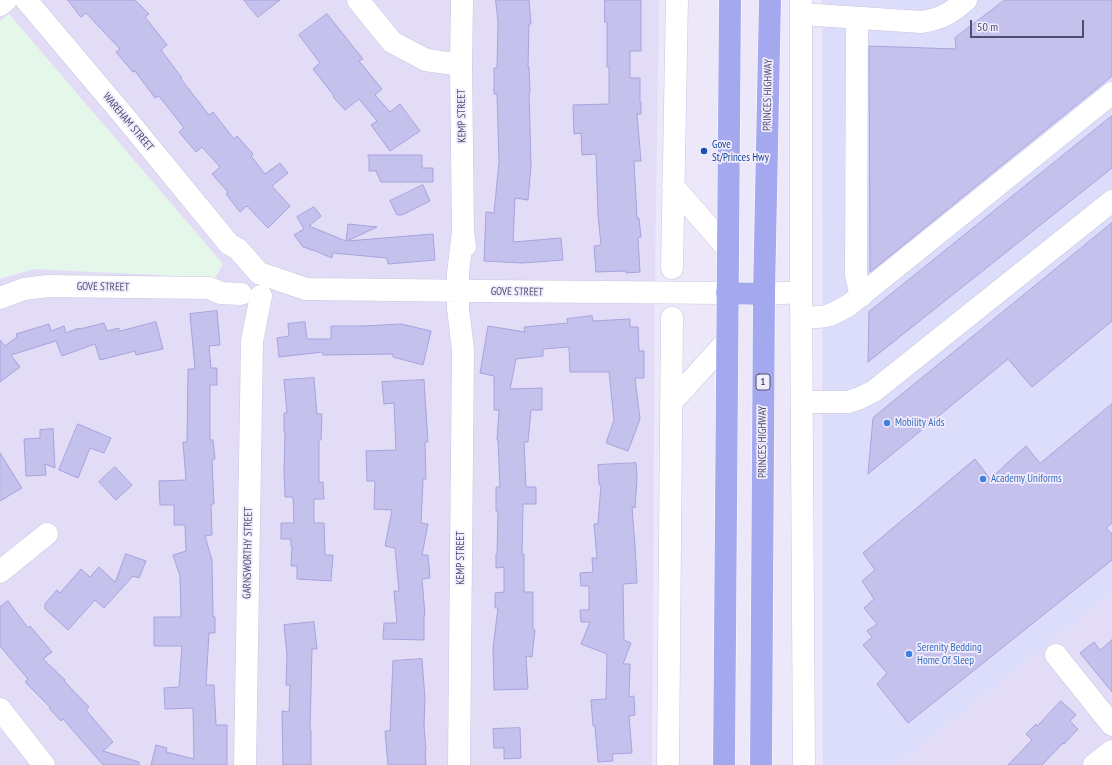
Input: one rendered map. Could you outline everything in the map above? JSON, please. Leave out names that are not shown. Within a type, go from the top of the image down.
[{"type":"highway","points":[[724,765],[730,0]]},
{"type":"highway","name":"PRINCES HIGHWAY","points":[[761,765],[764,294],[770,0]]},
{"type":"highway","points":[[727,293],[764,294]]},
{"type":"street","points":[[0,5],[6,0]]},
{"type":"street","name":"WAREHAM STREET","points":[[26,0],[229,244],[238,250],[251,285]]},
{"type":"street","points":[[358,0],[392,42],[426,60],[461,65]]},
{"type":"street","name":"KEMP STREET","points":[[459,765],[463,350],[469,308],[458,273],[463,232],[461,65],[462,0]]},
{"type":"street","points":[[672,268],[677,0]]},
{"type":"street","points":[[804,765],[801,317],[801,7],[857,18],[928,22],[950,13],[966,0]]},
{"type":"street","points":[[857,18],[856,275],[861,296]]},
{"type":"street","points":[[801,317],[825,317],[836,313],[849,305],[1112,93]]},
{"type":"street","points":[[673,186],[728,248]]},
{"type":"street","points":[[802,402],[848,402],[874,391],[1112,201]]},
{"type":"street","name":"GOVE STREET","points":[[0,298],[24,288],[47,286],[209,288],[221,293],[251,285],[306,289],[727,293]]},
{"type":"street","name":"GARNSWORTHY STREET","points":[[245,765],[252,341],[251,285]]},
{"type":"street","points":[[764,294],[801,292]]},
{"type":"street","points":[[668,765],[670,403],[672,318]]},
{"type":"street","points":[[670,403],[727,341]]},
{"type":"street","points":[[0,572],[47,534]]},
{"type":"street","points":[[1056,655],[1112,724]]},
{"type":"street","points":[[0,709],[44,765]]},
{"type":"street","points":[[1094,765],[1112,751]]},
{"type":"shaded area","points":[[0,0],[659,0],[655,268],[652,765],[0,765]]},
{"type":"shaded area","points":[[822,0],[1112,0],[1112,594],[897,765],[823,765]]},
{"type":"shaded area","points":[[9,14],[223,264],[215,278],[34,269],[0,279],[0,21]]},
{"type":"shaded area","points":[[1112,594],[1112,765],[897,765]]},
{"type":"building","points":[[68,0],[135,0],[149,14],[145,17],[167,45],[161,50],[209,115],[213,112],[234,139],[237,136],[253,154],[251,156],[265,174],[280,163],[288,173],[272,186],[290,206],[268,228],[247,206],[240,212],[226,194],[228,192],[212,174],[220,167],[202,147],[196,152],[179,132],[184,128],[159,96],[155,98],[135,71],[133,72],[116,52],[120,49],[86,13],[81,17]]},
{"type":"building","points":[[244,0],[280,0],[258,17]]},
{"type":"building","points":[[496,0],[529,0],[531,24],[529,24],[528,67],[530,93],[531,166],[528,200],[515,198],[513,242],[561,238],[563,260],[522,263],[484,261],[486,212],[494,213],[499,162],[497,94],[494,94],[494,68],[497,68],[498,22]]},
{"type":"building","points":[[605,0],[641,0],[641,51],[630,51],[630,78],[640,78],[641,114],[637,114],[641,161],[634,161],[637,218],[639,218],[641,237],[638,238],[640,272],[596,272],[594,246],[601,245],[598,215],[596,154],[582,155],[581,133],[574,134],[573,105],[609,104],[609,67],[607,67],[607,22],[605,22]]},
{"type":"building","points":[[1005,0],[1112,0],[1112,76],[870,272],[869,46],[956,49],[955,38]]},
{"type":"building","points":[[327,14],[363,59],[359,61],[382,89],[375,95],[390,112],[400,104],[420,131],[390,151],[371,125],[377,121],[359,99],[345,110],[333,97],[334,96],[313,69],[320,63],[299,35]]},
{"type":"building","points":[[1112,116],[1112,168],[868,362],[869,312]]},
{"type":"building","points":[[368,155],[422,155],[422,168],[433,168],[433,182],[381,182],[376,171],[369,171]]},
{"type":"building","points":[[423,185],[430,201],[402,215],[397,215],[390,201]]},
{"type":"building","points":[[314,207],[321,216],[309,226],[346,241],[348,224],[377,227],[347,241],[433,234],[435,260],[388,264],[387,258],[333,253],[332,258],[303,247],[294,235],[304,229],[297,217]]},
{"type":"building","points":[[1112,223],[1112,321],[1032,387],[1008,359],[868,474],[873,418]]},
{"type":"building","points":[[217,311],[220,345],[209,346],[211,368],[217,368],[217,385],[210,385],[210,440],[213,440],[215,459],[212,460],[214,504],[211,504],[212,535],[205,536],[212,560],[213,617],[215,617],[215,633],[209,633],[206,685],[214,685],[216,725],[227,725],[227,765],[151,765],[156,745],[167,748],[166,752],[194,759],[193,708],[165,709],[164,688],[179,687],[182,646],[154,646],[154,617],[181,617],[180,576],[173,555],[186,551],[185,525],[174,525],[174,505],[160,505],[159,481],[186,480],[183,442],[187,442],[188,369],[195,369],[190,314]]},
{"type":"building","points":[[592,316],[593,321],[630,319],[630,327],[638,327],[639,351],[644,351],[644,378],[635,378],[640,419],[628,451],[606,443],[614,420],[609,372],[570,372],[569,347],[543,349],[543,356],[516,359],[510,389],[542,388],[542,410],[531,410],[528,442],[524,442],[526,487],[536,487],[536,504],[523,504],[522,554],[524,554],[524,592],[533,592],[533,629],[535,630],[532,657],[526,656],[528,689],[494,690],[493,648],[498,608],[495,608],[495,593],[504,592],[504,567],[496,568],[498,511],[496,511],[496,487],[500,487],[497,440],[499,410],[494,410],[494,376],[480,373],[488,326],[525,332],[524,327],[568,323],[567,319]]},
{"type":"building","points":[[156,322],[163,349],[136,355],[135,351],[100,360],[95,344],[62,356],[56,341],[11,355],[20,367],[0,382],[0,340],[5,346],[17,337],[16,334],[49,324],[51,331],[64,326],[66,333],[79,328],[104,323],[107,331],[119,328],[119,331]]},
{"type":"building","points":[[305,322],[307,339],[331,339],[331,326],[401,324],[431,331],[423,365],[393,357],[393,354],[323,355],[323,352],[279,357],[277,338],[289,336],[288,324]]},
{"type":"building","points":[[314,378],[317,414],[322,414],[321,440],[319,440],[319,483],[323,482],[324,499],[314,499],[314,523],[324,523],[325,555],[333,555],[331,581],[297,579],[297,566],[291,566],[291,539],[281,539],[281,523],[294,523],[293,497],[285,497],[284,413],[287,413],[284,380]]},
{"type":"building","points":[[424,380],[428,442],[425,442],[426,479],[423,479],[421,523],[428,524],[422,555],[428,555],[430,578],[422,579],[425,615],[424,640],[383,639],[384,623],[397,623],[394,591],[399,591],[395,548],[385,546],[392,510],[374,509],[375,481],[367,481],[366,451],[396,450],[394,403],[384,404],[382,382]]},
{"type":"building","points":[[1112,404],[1112,523],[1106,528],[1112,534],[1112,560],[908,723],[877,684],[887,673],[863,645],[872,637],[867,631],[877,624],[864,608],[874,599],[862,581],[875,570],[863,553],[975,459],[990,479],[1026,446],[1040,463]]},
{"type":"building","points":[[78,424],[111,438],[104,453],[90,448],[78,478],[59,470]]},
{"type":"building","points":[[53,429],[55,468],[45,464],[46,475],[26,476],[24,439],[40,438],[40,430]]},
{"type":"building","points":[[0,453],[22,488],[0,501]]},
{"type":"building","points":[[636,463],[637,479],[635,508],[632,507],[637,583],[623,584],[624,640],[631,643],[623,664],[630,664],[629,697],[634,696],[635,715],[629,716],[632,753],[612,754],[613,761],[598,762],[591,700],[606,699],[607,654],[581,644],[590,622],[581,622],[580,610],[589,610],[589,586],[581,586],[580,573],[593,572],[592,558],[597,558],[594,524],[598,524],[601,485],[599,485],[598,465]]},
{"type":"building","points":[[115,467],[132,485],[116,500],[99,482]]},
{"type":"building","points":[[126,554],[146,561],[139,578],[133,576],[104,608],[95,600],[68,630],[45,609],[45,604],[57,590],[60,593],[81,569],[90,577],[99,567],[115,582]]},
{"type":"building","points":[[8,601],[28,628],[30,626],[52,652],[43,659],[65,680],[64,681],[89,707],[86,710],[113,742],[103,751],[139,762],[139,765],[103,765],[63,719],[61,721],[49,708],[50,707],[25,682],[28,679],[0,646],[0,607]]},
{"type":"building","points":[[314,622],[317,649],[312,649],[310,729],[311,765],[283,765],[282,711],[289,712],[290,685],[286,685],[287,655],[284,625]]},
{"type":"building","points":[[1112,640],[1112,692],[1080,653],[1094,642],[1100,650]]},
{"type":"building","points":[[422,659],[425,699],[424,725],[426,765],[388,765],[385,731],[390,731],[393,661]]},
{"type":"building","points":[[1061,701],[1076,715],[1070,721],[1078,729],[1042,765],[1008,765],[1032,740],[1026,734],[1036,724],[1037,726]]},
{"type":"building","points":[[520,728],[521,758],[504,759],[504,748],[494,748],[493,729]]},
{"type":"place","name":"Gove St/Princes Hwy","points":[[704,151]]},
{"type":"place","name":"Mobility Aids","points":[[887,423]]},
{"type":"place","name":"Academy Uniforms","points":[[983,479]]},
{"type":"place","name":"Serenity Bedding Home Of Sleep","points":[[909,654]]}]
